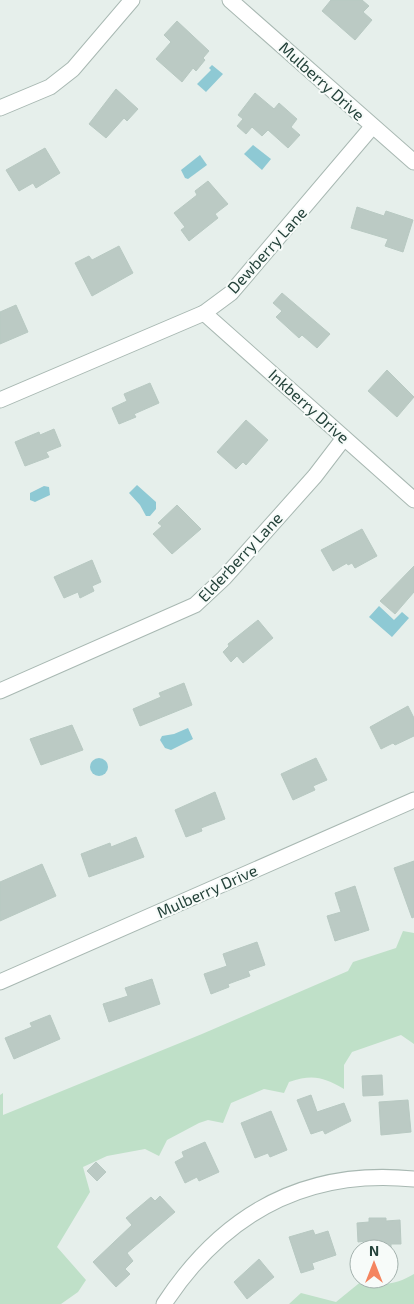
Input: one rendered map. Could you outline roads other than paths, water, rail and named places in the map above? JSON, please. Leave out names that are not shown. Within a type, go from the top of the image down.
[{"type":"street","points":[[0,108],[50,87],[73,69],[132,0]]},
{"type":"street","name":"Mulberry Drive","points":[[230,0],[414,162]]},
{"type":"street","name":"Dewberry Lane","points":[[0,400],[204,313],[231,293],[372,127]]},
{"type":"street","name":"Inkberry Drive","points":[[204,313],[414,500]]},
{"type":"street","name":"Elderberry Lane","points":[[0,691],[195,605],[217,585],[314,476],[344,438]]},
{"type":"street","name":"Mulberry Drive","points":[[0,982],[414,800]]},
{"type":"street","points":[[164,1304],[178,1282],[206,1251],[256,1211],[280,1198],[330,1181],[391,1177],[414,1179]]},
{"type":"water","points":[[212,65],[223,74],[206,92],[197,84],[211,70],[209,68]]},
{"type":"water","points":[[253,145],[271,159],[262,170],[244,154]]},
{"type":"water","points":[[200,155],[207,165],[188,179],[185,178],[181,170]]},
{"type":"water","points":[[137,485],[156,502],[156,509],[150,516],[146,516],[140,505],[129,493]]},
{"type":"water","points":[[44,486],[49,487],[50,495],[35,502],[30,500],[30,493]]},
{"type":"water","points":[[379,606],[394,620],[402,612],[409,618],[392,637],[369,617]]},
{"type":"water","points":[[188,728],[193,739],[171,750],[165,748],[160,740],[162,736],[174,734]]},
{"type":"water","points":[[99,758],[105,761],[108,767],[105,773],[99,776],[93,773],[90,767],[93,761]]}]
